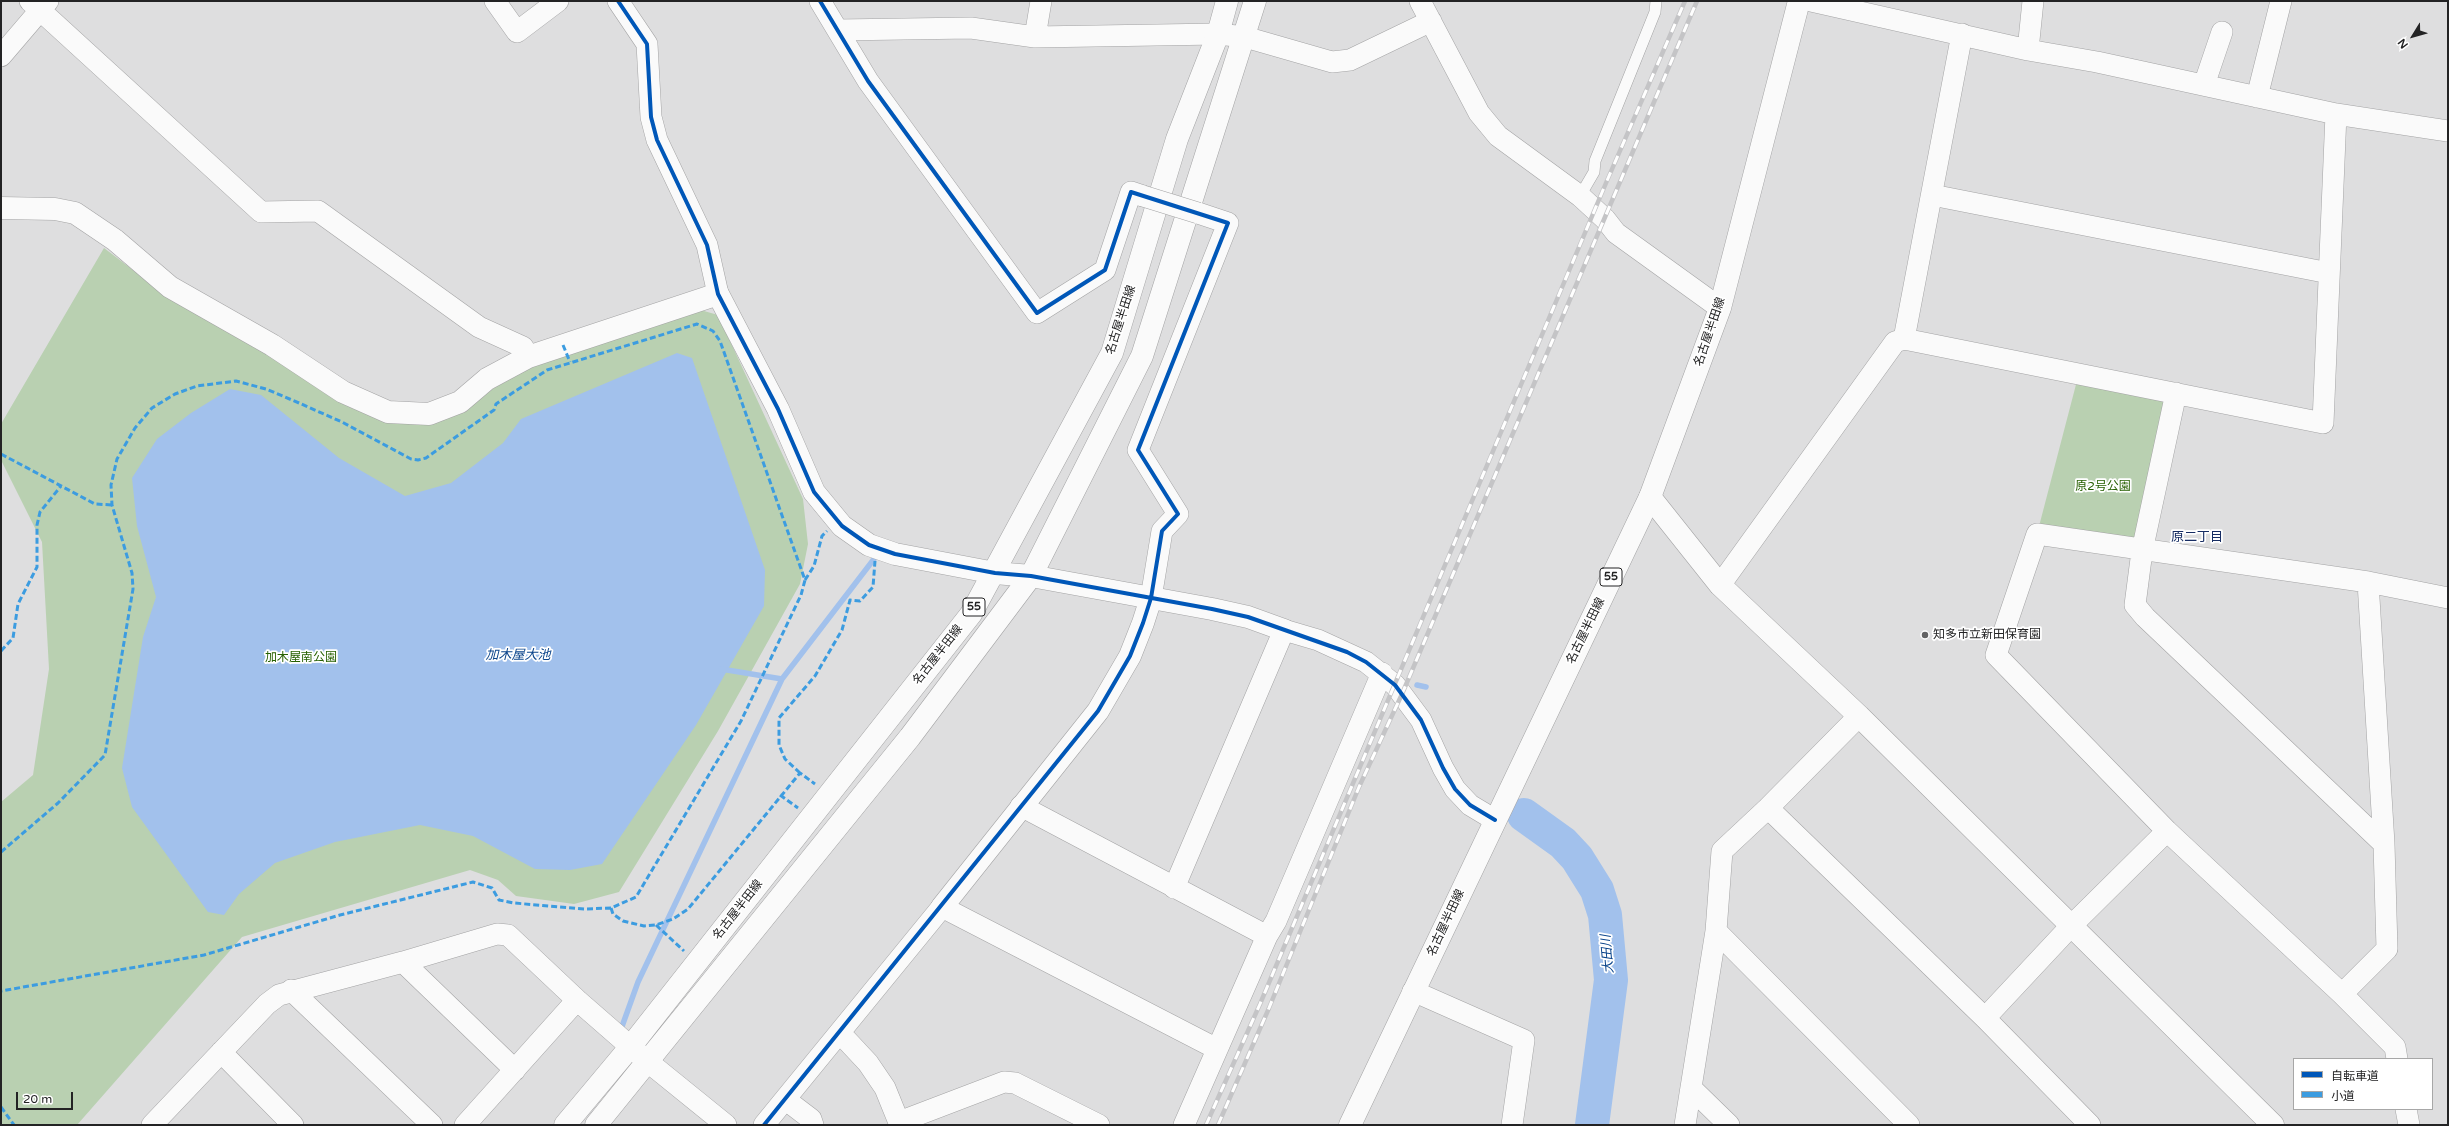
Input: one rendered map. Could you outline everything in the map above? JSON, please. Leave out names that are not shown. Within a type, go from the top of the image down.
[{"type":"main road","name":"名古屋半田線","points":[[565,1125],[632,1046],[970,614],[995,572],[1112,353],[1176,139],[1218,34],[1227,1]]},
{"type":"main road","name":"名古屋半田線","points":[[596,1125],[910,737],[1030,576],[1142,356],[1255,1]]},
{"type":"main road","name":"名古屋半田線","points":[[1350,1125],[1650,498],[1720,308],[1799,1]]},
{"type":"main road","points":[[1,208],[55,209],[75,213],[115,240],[170,287],[272,345],[343,392],[388,412],[429,414],[460,402],[487,380],[528,357],[718,294],[778,409],[814,492],[842,526],[855,537],[881,550],[1248,617],[1284,630]]},
{"type":"main road","points":[[1650,498],[1720,585],[1859,716],[2273,1125]]},
{"type":"main road","points":[[942,907],[1098,711],[1116,681],[1138,637],[1150,598]]},
{"type":"street","points":[[496,1],[517,32],[558,1]]},
{"type":"street","points":[[618,1],[647,44],[651,117],[657,140],[707,245],[718,294]]},
{"type":"street","points":[[820,1],[868,81],[1037,313],[1105,270],[1131,192],[1228,223],[1138,450],[1178,514],[1162,531],[1150,598]]},
{"type":"street","points":[[1035,37],[1041,1]]},
{"type":"street","points":[[1420,1],[1487,125],[1498,136],[1580,196],[1605,219],[1616,233],[1720,308]]},
{"type":"street","points":[[1812,1],[2028,50],[2204,85],[2336,114],[2448,130]]},
{"type":"street","points":[[2028,50],[2033,1]]},
{"type":"street","points":[[2257,97],[2281,1]]},
{"type":"street","points":[[1,56],[39,4],[262,212],[318,211],[479,328],[523,347],[528,357]]},
{"type":"street","points":[[838,30],[971,28],[1035,37],[1218,34],[1244,37],[1332,62],[1350,60],[1431,21]]},
{"type":"street","points":[[2204,85],[2222,32]]},
{"type":"street","points":[[1904,338],[1962,34]]},
{"type":"street","points":[[1720,585],[1895,342],[1904,338],[2323,423],[2336,114]]},
{"type":"street","points":[[1932,195],[2329,273]]},
{"type":"street","points":[[2176,393],[2142,550],[2135,604],[2145,617],[2384,844]]},
{"type":"street","points":[[2397,1058],[2395,1047],[2342,994],[2167,831],[1996,655],[2037,534],[2368,582],[2448,598]]},
{"type":"street","points":[[2342,994],[2387,949],[2384,844],[2368,582]]},
{"type":"street","points":[[1174,888],[1284,630],[1347,652],[1366,662],[1382,673],[1395,685],[1421,720],[1443,768],[1455,789],[1470,805],[1495,820]]},
{"type":"street","points":[[1184,1125],[1267,936],[1276,921],[1382,673]]},
{"type":"street","points":[[1685,1125],[1716,931],[1722,851],[1768,808],[1859,716]]},
{"type":"street","points":[[1021,806],[1267,936]]},
{"type":"street","points":[[1768,808],[1985,1018],[2090,1125]]},
{"type":"street","points":[[1985,1018],[2071,926],[2167,831]]},
{"type":"street","points":[[764,1125],[786,1100],[942,907],[1217,1049]]},
{"type":"street","points":[[1716,931],[1909,1125]]},
{"type":"street","points":[[152,1125],[267,1004],[279,995],[291,990],[403,962],[497,934],[508,935],[577,1000],[632,1046],[647,1061],[726,1125]]},
{"type":"street","points":[[403,962],[515,1070]]},
{"type":"street","points":[[291,990],[432,1125]]},
{"type":"street","points":[[1413,991],[1524,1040],[1512,1125]]},
{"type":"street","points":[[465,1125],[577,1000]]},
{"type":"street","points":[[840,1033],[868,1063],[885,1088],[900,1124],[1004,1082],[1015,1083],[1099,1125]]},
{"type":"street","points":[[221,1052],[293,1125]]},
{"type":"street","points":[[1691,1088],[1729,1125]]},
{"type":"street","points":[[786,1100],[811,1119],[813,1125]]},
{"type":"street","points":[[2406,1110],[2408,1125]]},
{"type":"lane","points":[[1580,196],[1594,172],[1595,161],[1655,12],[1656,1]]},
{"type":"green space","name":"加木屋南公園","points":[[104,248],[167,296],[265,352],[335,400],[382,420],[452,415],[528,366],[697,309],[718,315],[803,499],[808,544],[800,584],[718,731],[619,892],[574,904],[516,896],[498,880],[470,870],[242,937],[77,1125],[3,1125],[1,1122],[1,802],[33,775],[49,669],[42,542],[1,460],[1,424]]},
{"type":"green space","name":"原2号公園","points":[[2079,373],[2176,393],[2142,551],[2037,534]]},
{"type":"water","name":"加木屋大池","points":[[677,353],[692,358],[765,570],[764,606],[696,725],[602,864],[570,870],[535,869],[473,836],[420,825],[335,842],[275,863],[239,894],[224,915],[208,912],[132,807],[122,768],[143,637],[156,597],[137,526],[132,478],[157,439],[191,413],[230,389],[261,395],[339,458],[405,496],[451,483],[503,443],[521,419]]},
{"type":"waterway","points":[[620,1032],[638,982],[782,679],[874,559]]},
{"type":"waterway","points":[[721,669],[782,679]]},
{"type":"waterway","points":[[1417,685],[1426,687]]},
{"type":"waterway","points":[[1517,810],[1524,815]]},
{"type":"waterway","name":"大田川","points":[[1524,815],[1563,843],[1577,858],[1597,890],[1605,915],[1611,980],[1592,1125]]},
{"type":"railway","points":[[1206,1125],[1260,1004],[1606,183],[1685,1]]},
{"type":"railway","points":[[1218,1125],[1269,1008],[1359,787],[1402,694],[1697,1]]},
{"type":"marked path","points":[[1,852],[58,803],[105,755],[133,589],[132,573],[112,505],[111,485],[117,459],[135,428],[152,408],[175,394],[197,386],[236,381],[266,389],[299,403],[342,422],[411,459],[418,460],[426,458],[494,410],[496,404],[547,370],[697,324],[713,331],[720,341],[805,580],[801,595],[741,721],[636,897],[611,908],[584,909],[514,903],[499,900],[492,888],[473,882],[340,915],[204,955],[1,991]]},
{"type":"marked path","points":[[563,345],[570,362]]},
{"type":"marked path","points":[[1,454],[95,504],[112,505]]},
{"type":"marked path","points":[[1,651],[13,638],[18,604],[37,567],[37,525],[40,512],[61,486]]},
{"type":"marked path","points":[[805,580],[814,566],[822,536],[827,531]]},
{"type":"marked path","points":[[800,773],[785,759],[779,745],[779,718],[815,676],[842,630],[850,600],[860,601],[873,587],[875,561]]},
{"type":"marked path","points":[[611,908],[613,914],[623,921],[644,926],[656,925],[673,919],[688,909],[800,773],[815,784]]},
{"type":"marked path","points":[[780,795],[798,808]]},
{"type":"marked path","points":[[656,925],[684,951]]},
{"type":"marked path","points":[[1,1107],[14,1125]]},
{"type":"cycle path","points":[[618,1],[647,44],[651,117],[657,140],[707,245],[718,294],[778,409],[814,492],[842,526],[869,545],[895,554],[995,573],[1031,576],[1212,609],[1248,617],[1347,652],[1366,662],[1395,685],[1421,720],[1443,768],[1455,789],[1470,805],[1495,820]]},
{"type":"cycle path","points":[[764,1125],[1098,711],[1130,656],[1151,598],[1162,531],[1178,514],[1138,450],[1228,223],[1131,192],[1105,270],[1037,313],[868,81],[820,1]]},
{"type":"place","name":"知多市立新田保育園","points":[[1925,635]]},
{"type":"district","name":"原二丁目","points":[[2197,538]]}]
